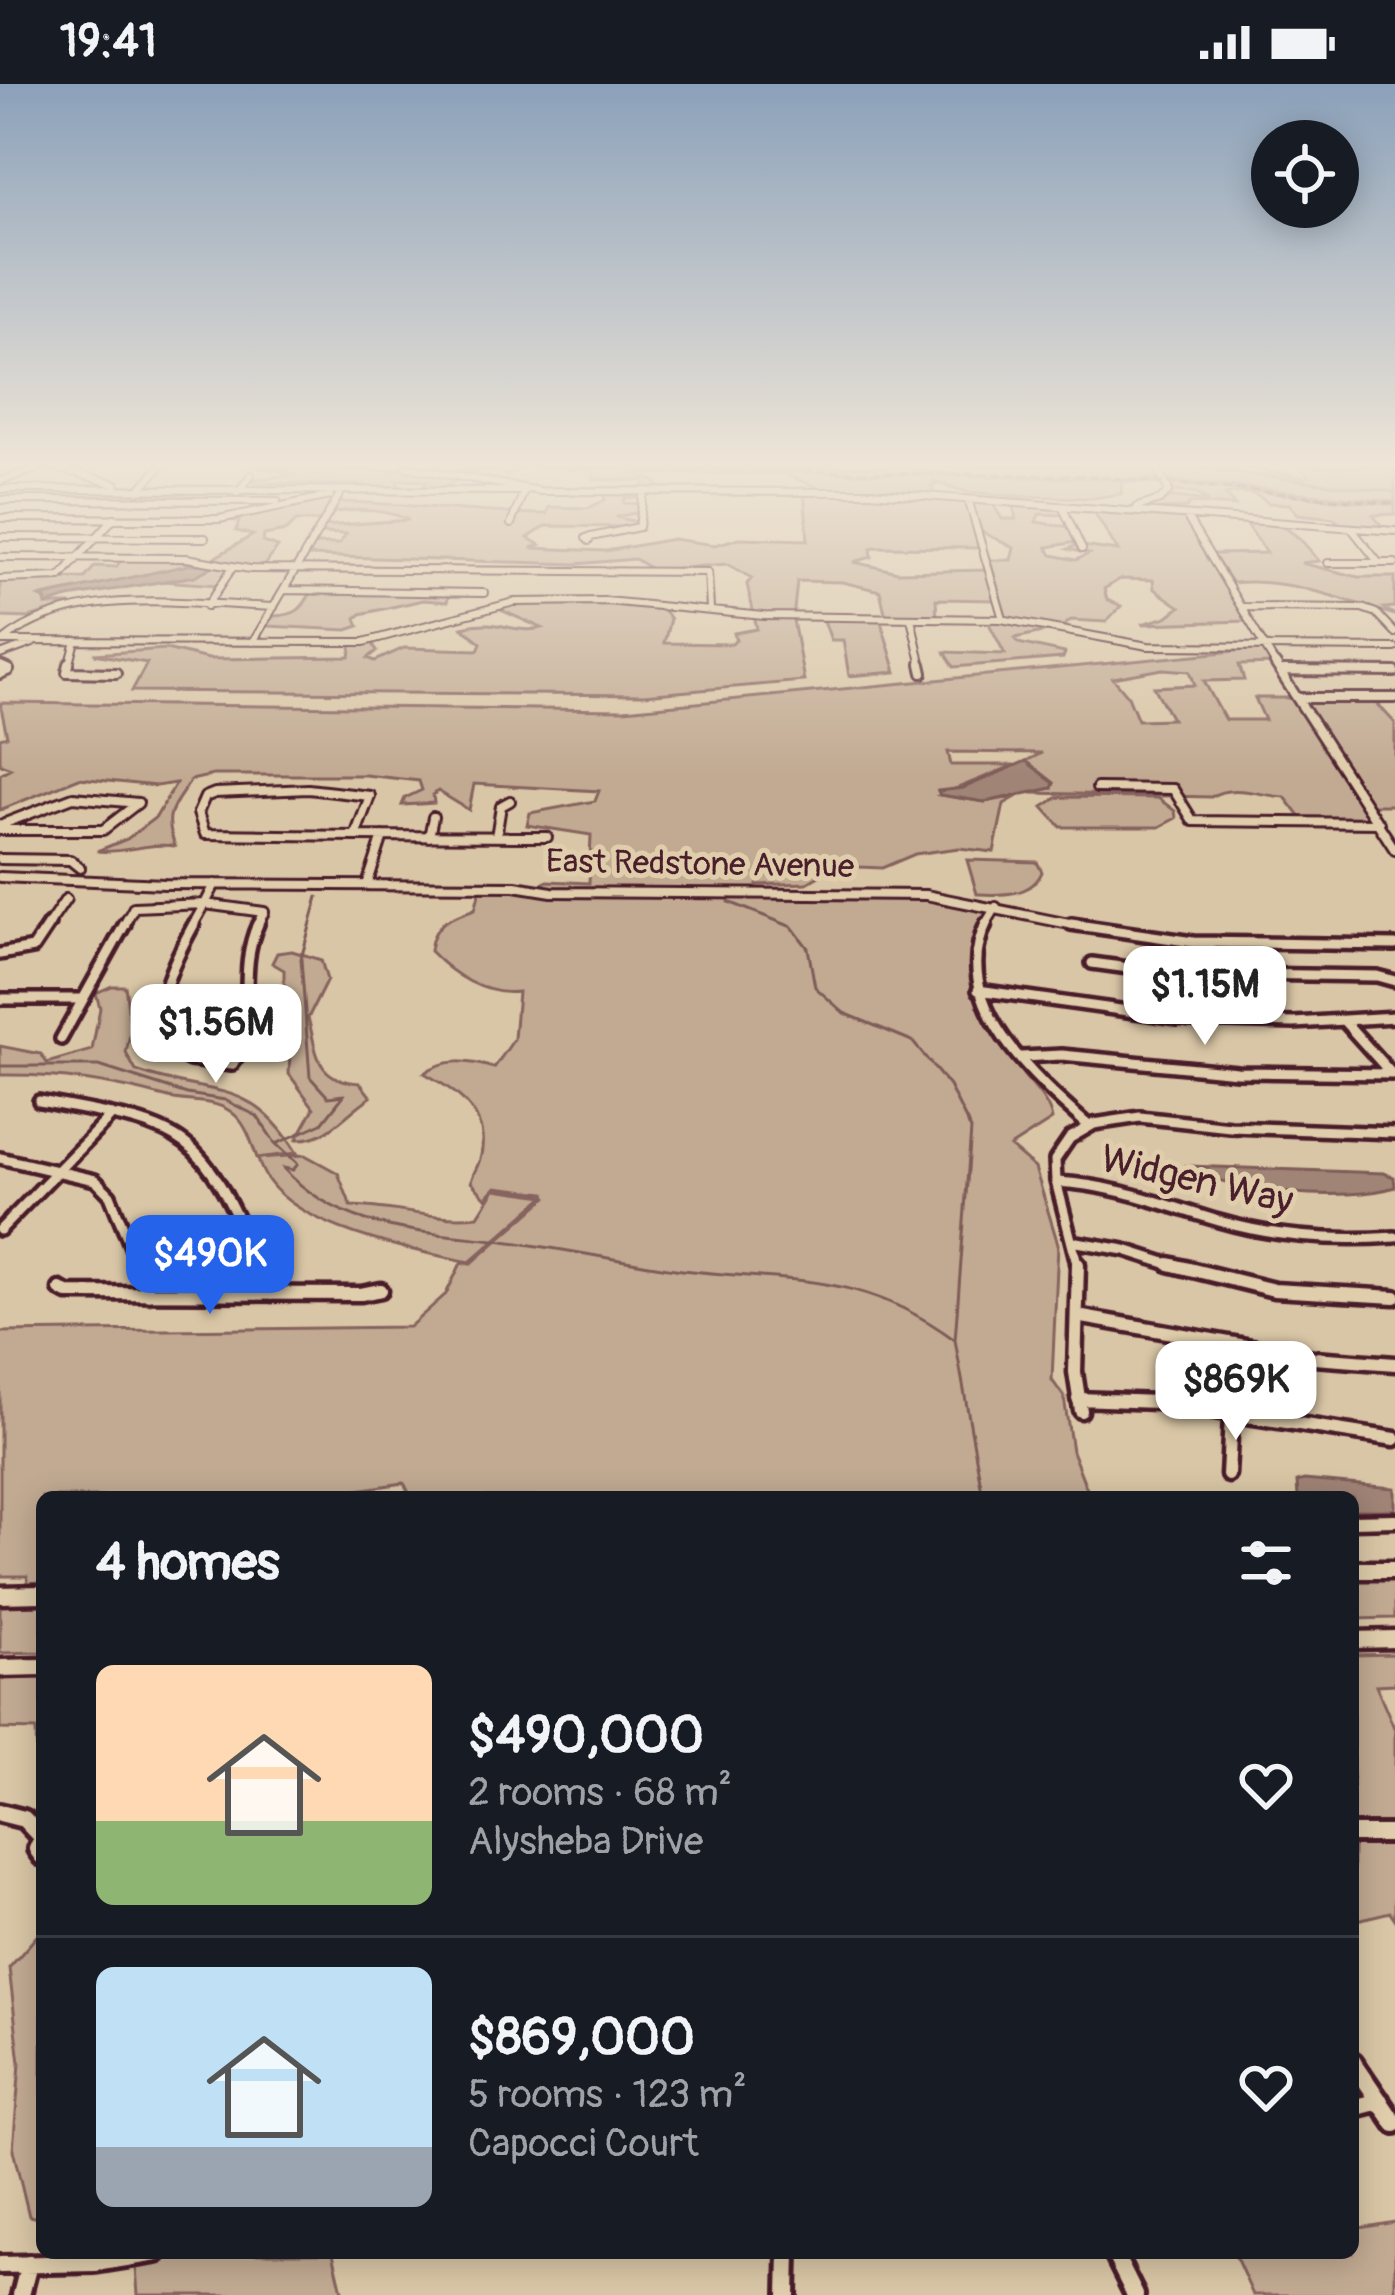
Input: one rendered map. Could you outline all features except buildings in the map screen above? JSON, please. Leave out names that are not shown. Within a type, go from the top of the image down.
[{"type":"highway","points":[[1359,1570],[1395,1570]]},
{"type":"highway","points":[[0,1595],[36,1594]]},
{"type":"highway","points":[[1359,1640],[1395,1639]]},
{"type":"highway","points":[[0,1668],[36,1667]]},
{"type":"street","points":[[0,578],[57,578],[65,570]]},
{"type":"street","points":[[207,606],[231,570]]},
{"type":"street","points":[[254,642],[295,570]]},
{"type":"street","points":[[477,612],[492,570]]},
{"type":"street","points":[[504,570],[711,573],[710,610]]},
{"type":"street","points":[[988,570],[1003,620]]},
{"type":"street","points":[[1220,570],[1325,746],[1395,850]]},
{"type":"street","points":[[624,601],[628,572]]},
{"type":"street","points":[[284,590],[484,592]]},
{"type":"street","points":[[1278,594],[1287,607]]},
{"type":"street","points":[[2,640],[373,641],[523,601],[624,601],[764,616],[1003,620],[1140,645],[1395,648]]},
{"type":"street","points":[[2,640],[23,621],[92,605],[274,607]]},
{"type":"street","points":[[1243,607],[1367,609],[1395,633]]},
{"type":"street","points":[[911,618],[923,673]]},
{"type":"street","points":[[0,655],[36,641]]},
{"type":"street","points":[[76,641],[67,672],[116,673]]},
{"type":"street","points":[[1284,671],[1395,671]]},
{"type":"street","points":[[1300,698],[1395,698]]},
{"type":"street","points":[[1097,788],[1173,789],[1193,821],[1379,823]]},
{"type":"street","points":[[285,804],[290,789]]},
{"type":"street","points":[[356,836],[370,796],[366,793],[290,789],[209,794],[198,813],[205,834],[215,835],[496,837],[547,837]]},
{"type":"street","points":[[73,797],[138,803],[103,830],[0,828],[73,797]]},
{"type":"street","points":[[496,837],[501,806],[511,801]]},
{"type":"street","points":[[429,836],[434,817]]},
{"type":"street","points":[[367,885],[383,836]]},
{"type":"street","points":[[0,860],[70,860],[80,868]]},
{"type":"street","name":"East Redstone Avenue","points":[[0,877],[515,886],[552,892],[926,895],[1082,928],[1179,942],[1395,945]]},
{"type":"street","points":[[62,1039],[134,907],[204,906],[255,906],[264,912],[245,962],[244,1049],[232,1065],[175,1054],[164,1047],[158,1031],[163,991],[204,906],[215,884]]},
{"type":"street","points":[[0,954],[33,948],[66,899]]},
{"type":"street","points":[[995,907],[974,955],[978,990],[1021,1057],[1053,1096],[1089,1126]]},
{"type":"street","points":[[985,929],[1009,911]]},
{"type":"street","points":[[1092,963],[1166,973],[1395,980]]},
{"type":"street","points":[[1166,973],[1177,1019]]},
{"type":"street","points":[[978,990],[1177,1019],[1345,1022],[1395,1017]]},
{"type":"street","points":[[0,999],[82,999]]},
{"type":"street","points":[[1345,1022],[1393,1077]]},
{"type":"street","points":[[1021,1057],[1062,1055],[1237,1072],[1393,1077]]},
{"type":"street","points":[[39,1101],[165,1129],[202,1155],[271,1294]]},
{"type":"street","points":[[0,1230],[112,1115]]},
{"type":"street","points":[[1395,1133],[1274,1130],[1126,1117],[1089,1126],[1059,1149],[1053,1171],[1077,1242],[1072,1369],[1079,1405],[1137,1399],[1395,1439]]},
{"type":"street","points":[[0,1159],[95,1180],[110,1195],[149,1294]]},
{"type":"street","name":"Widgen Way","points":[[1057,1182],[1126,1188],[1224,1222],[1271,1232],[1316,1238],[1395,1238]]},
{"type":"street","points":[[1077,1242],[1110,1245],[1199,1274],[1259,1287],[1329,1297],[1395,1298]]},
{"type":"street","points":[[60,1289],[149,1294],[381,1290]]},
{"type":"street","points":[[1077,1316],[1314,1358],[1395,1364]]},
{"type":"street","points":[[1228,1475],[1231,1417]]},
{"type":"street","points":[[1359,1521],[1395,1520]]},
{"type":"street","points":[[0,1813],[24,1819],[36,1832]]},
{"type":"street","points":[[1359,1834],[1395,1834]]},
{"type":"street","points":[[1359,2071],[1395,2124]]},
{"type":"street","points":[[1359,2107],[1380,2102]]},
{"type":"street","points":[[64,2261],[70,2259]]},
{"type":"street","points":[[0,2264],[137,2259]]},
{"type":"street","points":[[787,2295],[788,2259]]},
{"type":"street","points":[[1117,2259],[1136,2295]]},
{"type":"street","points":[[21,2295],[29,2264]]},
{"type":"shaded area","points":[[92,570],[169,570],[42,596],[47,605],[71,605],[29,618],[0,617],[0,580],[85,578]]},
{"type":"shaded area","points":[[164,570],[206,570],[46,605],[40,597]]},
{"type":"shaded area","points":[[201,570],[228,570],[218,585],[161,581],[195,576]]},
{"type":"shaded area","points":[[738,570],[989,570],[997,600],[936,599],[937,617],[886,617],[880,591],[842,582],[797,581],[793,620],[804,681],[644,695],[132,691],[147,663],[94,654],[166,649],[208,659],[350,657],[352,643],[372,642],[377,651],[368,658],[375,661],[404,648],[478,650],[481,643],[462,627],[542,628],[496,608],[557,600],[662,608],[670,619],[664,643],[730,644],[736,640],[734,633],[757,629],[747,584],[752,578]]},
{"type":"shaded area","points":[[993,570],[1219,570],[1250,621],[1142,624],[1167,617],[1180,607],[1154,589],[1153,580],[1120,579],[1104,589],[1107,600],[1121,606],[1106,622],[1071,620],[1061,628],[1015,638],[1018,643],[1065,653],[1063,658],[954,667],[945,652],[1005,654],[987,620],[1005,621]]},
{"type":"shaded area","points":[[1223,570],[1331,570],[1359,577],[1395,577],[1395,607],[1384,608],[1395,615],[1295,587],[1232,583]]},
{"type":"shaded area","points":[[311,592],[449,593],[447,602],[423,600],[361,614],[356,618],[359,626],[347,630],[265,626],[274,616],[297,610]]},
{"type":"shaded area","points":[[823,618],[880,618],[896,672],[849,676],[843,640],[831,640]]},
{"type":"shaded area","points":[[1267,648],[1277,664],[1239,665],[1244,680],[1204,681],[1225,720],[1265,720],[1255,698],[1298,698],[1323,746],[1377,823],[1305,823],[1285,797],[1247,791],[1211,797],[1031,793],[1052,788],[1054,783],[1026,761],[1042,753],[948,752],[951,765],[1015,765],[940,795],[985,802],[1018,796],[1004,804],[994,852],[959,848],[915,854],[882,868],[836,866],[807,883],[757,885],[756,892],[552,891],[535,887],[548,881],[589,883],[591,835],[527,825],[530,813],[595,801],[599,791],[474,784],[469,810],[438,791],[434,803],[402,805],[405,798],[422,790],[419,781],[365,775],[213,775],[191,780],[174,805],[170,826],[175,846],[107,851],[97,851],[127,839],[156,817],[176,783],[156,786],[79,778],[0,810],[0,774],[11,768],[0,764],[0,738],[7,736],[0,703],[624,710]],"holes":[[[1163,669],[1190,671],[1195,685],[1154,687],[1172,719],[1138,720],[1128,696],[1113,678]]]},
{"type":"shaded area","points":[[1303,698],[1372,698],[1395,723],[1395,805],[1370,805]]},
{"type":"shaded area","points":[[1026,761],[1054,783],[1052,788],[985,802],[938,791],[963,788]]},
{"type":"shaded area","points":[[1058,797],[1158,798],[1175,811],[1176,818],[1159,827],[1061,827],[1043,807]]},
{"type":"shaded area","points":[[967,860],[1037,862],[1042,872],[1023,890],[977,894]]},
{"type":"shaded area","points":[[481,887],[926,896],[998,909],[978,941],[974,970],[982,998],[1052,1120],[1010,1147],[1035,1168],[1058,1244],[1052,1380],[1064,1397],[1072,1451],[1088,1491],[408,1491],[404,1483],[351,1491],[36,1491],[36,1582],[28,1583],[27,1576],[0,1576],[0,1332],[409,1327],[446,1294],[461,1263],[472,1263],[547,1197],[546,1193],[496,1187],[486,1198],[471,1182],[482,1140],[475,1115],[458,1095],[424,1073],[458,1062],[494,1068],[514,1039],[518,992],[494,991],[470,982],[430,951],[444,922],[475,909]]},
{"type":"shaded area","points":[[292,951],[321,960],[327,980],[308,1018],[321,1063],[334,1077],[360,1083],[371,1097],[328,1130],[297,1139],[314,1108],[289,1074],[290,1054],[273,1029],[284,1010],[284,970],[272,963],[277,953]]},
{"type":"shaded area","points":[[125,986],[131,1030],[126,1053],[136,1071],[245,1100],[279,1128],[297,1153],[257,1158],[240,1120],[212,1103],[84,1080],[0,1075],[0,1046],[41,1054],[47,1063],[92,1050],[100,1008],[96,993]]},
{"type":"shaded area","points":[[305,1155],[338,1173],[351,1206],[462,1217],[478,1216],[495,1189],[545,1196],[470,1262],[348,1231],[289,1201],[269,1182],[258,1158]]},
{"type":"shaded area","points":[[1188,1166],[1384,1173],[1394,1177],[1395,1187],[1349,1194],[1289,1193],[1230,1183]]},
{"type":"shaded area","points":[[1297,1482],[1395,1488],[1395,1510],[1359,1510],[1359,1491],[1298,1491]]},
{"type":"shaded area","points":[[1395,1577],[1395,1618],[1359,1619],[1359,1578]]},
{"type":"shaded area","points":[[36,1604],[36,1652],[0,1653],[0,1605]]},
{"type":"shaded area","points":[[1395,1654],[1395,1684],[1376,1685],[1395,1730],[1395,1919],[1390,1912],[1359,1920],[1359,1655]]},
{"type":"shaded area","points":[[0,1678],[36,1678],[36,1730],[0,1729]]},
{"type":"shaded area","points":[[36,1937],[36,2218],[29,2216],[13,2150],[20,2063],[9,1968]]},
{"type":"shaded area","points":[[1395,2222],[1395,2295],[1253,2295],[1237,2259],[1359,2259],[1359,2228]]},
{"type":"shaded area","points":[[135,2259],[334,2259],[343,2295],[138,2295]]},
{"type":"waterway","points":[[318,897],[301,959],[310,1077],[328,1097],[344,1095],[322,1123],[276,1144],[298,1164],[293,1170],[283,1168],[306,1189],[357,1217],[413,1231],[853,1290],[919,1317],[955,1340]]},
{"type":"waterway","points":[[729,902],[792,927],[808,948],[815,987],[844,1013],[912,1041],[949,1086],[971,1130],[955,1340]]},
{"type":"waterway","points":[[0,1066],[99,1066],[187,1094],[225,1100],[257,1116],[275,1143]]},
{"type":"waterway","points":[[955,1340],[982,1491]]}]
